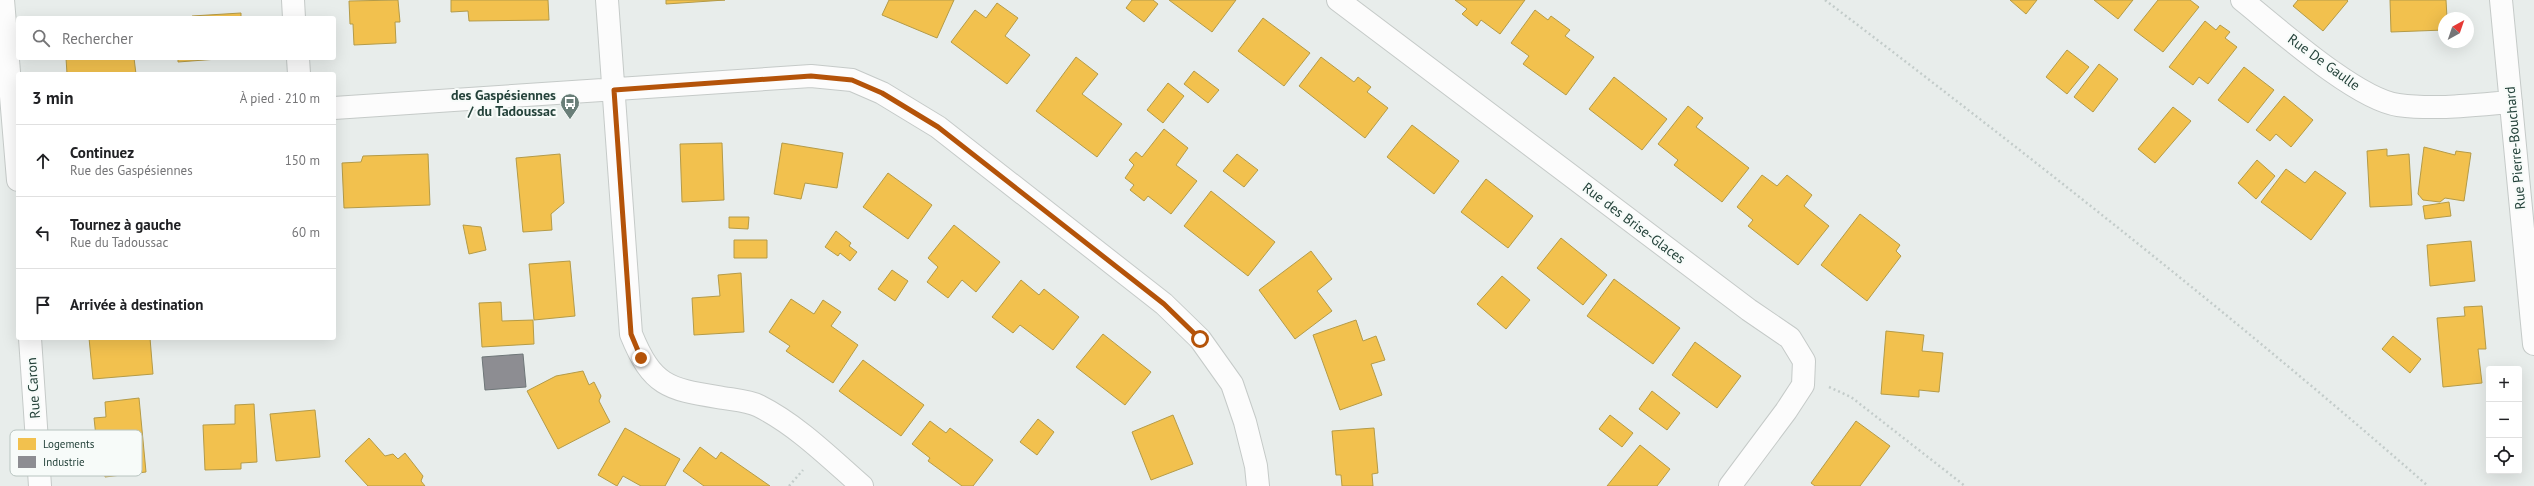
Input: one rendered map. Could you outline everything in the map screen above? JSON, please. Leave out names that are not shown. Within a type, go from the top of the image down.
[{"type":"street","points":[[3,0],[16,132]]},
{"type":"street","points":[[293,0],[294,16]]},
{"type":"street","points":[[607,0],[631,334],[641,358],[656,377],[679,391],[751,403],[774,414],[862,486]]},
{"type":"street","name":"Rue des Brise-Glaces","points":[[1338,0],[1749,310],[1790,338],[1804,361],[1803,385]]},
{"type":"street","name":"Rue De Gaulle","points":[[2242,0],[2311,55],[2359,89],[2397,104],[2448,107],[2511,102]]},
{"type":"street","name":"Rue Pierre-Bouchard","points":[[2501,0],[2534,344]]},
{"type":"street","points":[[298,60],[299,72]]},
{"type":"street","points":[[336,108],[811,76],[852,80],[882,93],[925,120],[1164,304],[1200,339],[1232,384],[1245,422],[1256,466],[1258,486]]},
{"type":"street","name":"Rue Caron","points":[[30,340],[36,430]]},
{"type":"street","points":[[1730,486],[1786,411],[1803,385]]},
{"type":"street","name":"Rue Caron","points":[[39,476],[40,486]]},
{"type":"path","points":[[1825,0],[2160,259],[2318,389],[2428,486]]},
{"type":"path","points":[[1803,385],[1816,381],[1850,397],[1964,486]]},
{"type":"building: Logements","points":[[398,0],[400,22],[395,22],[396,43],[354,45],[353,24],[350,24],[349,1]]},
{"type":"building: Logements","points":[[451,0],[548,0],[549,20],[469,21],[468,11],[451,12]]},
{"type":"building: Logements","points":[[666,0],[725,0],[666,4]]},
{"type":"building: Logements","points":[[889,0],[954,0],[937,38],[882,15]]},
{"type":"building: Logements","points":[[1132,0],[1153,0],[1158,4],[1144,22],[1126,8]]},
{"type":"building: Logements","points":[[1169,0],[1236,0],[1212,32]]},
{"type":"building: Logements","points":[[1455,0],[1525,0],[1500,34],[1481,20],[1477,26],[1462,14],[1467,9]]},
{"type":"building: Logements","points":[[2010,0],[2037,0],[2026,14]]},
{"type":"building: Logements","points":[[2094,0],[2133,0],[2118,19]]},
{"type":"building: Logements","points":[[2158,0],[2190,0],[2199,7],[2163,52],[2134,30]]},
{"type":"building: Logements","points":[[2298,0],[2348,1],[2323,31],[2293,6]]},
{"type":"building: Logements","points":[[2390,0],[2446,0],[2447,12],[2438,12],[2438,30],[2391,32]]},
{"type":"building: Logements","points":[[997,3],[1018,18],[1005,36],[1030,55],[1007,84],[951,42],[975,10],[986,18]]},
{"type":"building: Logements","points":[[1535,10],[1548,20],[1551,16],[1570,30],[1565,36],[1594,57],[1566,95],[1523,64],[1529,56],[1511,43]]},
{"type":"building: Logements","points":[[241,13],[241,16],[192,16]]},
{"type":"building: Logements","points":[[1263,18],[1310,53],[1284,86],[1238,51]]},
{"type":"building: Logements","points":[[2205,21],[2216,30],[2220,25],[2230,32],[2225,38],[2237,47],[2208,84],[2199,77],[2193,85],[2169,67]]},
{"type":"building: Logements","points":[[2067,50],[2089,67],[2067,94],[2046,77]]},
{"type":"building: Logements","points":[[1076,57],[1098,74],[1082,94],[1122,124],[1097,157],[1036,111]]},
{"type":"building: Logements","points":[[1321,57],[1354,82],[1358,77],[1371,87],[1367,92],[1388,108],[1365,138],[1299,86]]},
{"type":"building: Logements","points":[[66,60],[134,60],[136,72],[67,72]]},
{"type":"building: Logements","points":[[178,60],[204,60],[178,62]]},
{"type":"building: Logements","points":[[2099,64],[2118,79],[2093,112],[2074,97]]},
{"type":"building: Logements","points":[[2244,67],[2274,90],[2248,123],[2218,100]]},
{"type":"building: Logements","points":[[1194,71],[1219,90],[1208,103],[1184,84]]},
{"type":"building: Logements","points":[[1614,77],[1667,119],[1642,150],[1589,109]]},
{"type":"building: Logements","points":[[1168,83],[1184,96],[1163,123],[1147,110]]},
{"type":"building: Logements","points":[[2284,96],[2313,120],[2291,147],[2276,134],[2270,141],[2256,130]]},
{"type":"building: Logements","points":[[1688,106],[1703,118],[1696,127],[1749,168],[1722,202],[1674,165],[1678,160],[1658,144]]},
{"type":"building: Logements","points":[[2173,107],[2191,121],[2155,163],[2138,149]]},
{"type":"building: Logements","points":[[1412,125],[1459,161],[1434,194],[1387,157]]},
{"type":"building: Logements","points":[[1164,129],[1188,148],[1176,165],[1197,181],[1171,214],[1148,196],[1144,201],[1130,190],[1134,185],[1125,178],[1134,165],[1129,160],[1136,152],[1142,157]]},
{"type":"building: Logements","points":[[722,143],[724,200],[682,202],[680,144]]},
{"type":"building: Logements","points":[[782,143],[843,153],[837,188],[805,183],[801,199],[774,194]]},
{"type":"building: Logements","points":[[2424,147],[2455,155],[2456,151],[2471,153],[2464,201],[2445,198],[2440,202],[2423,200],[2418,194]]},
{"type":"building: Logements","points":[[2387,149],[2387,156],[2409,154],[2412,205],[2370,207],[2367,151]]},
{"type":"building: Logements","points":[[428,154],[430,205],[344,208],[342,163],[361,162],[363,156]]},
{"type":"building: Logements","points":[[560,154],[564,203],[551,214],[552,230],[523,232],[516,158]]},
{"type":"building: Logements","points":[[1237,154],[1258,170],[1244,187],[1223,171]]},
{"type":"building: Logements","points":[[2257,160],[2275,176],[2256,199],[2238,183]]},
{"type":"building: Logements","points":[[2286,169],[2305,183],[2315,171],[2346,193],[2311,240],[2261,202]]},
{"type":"building: Logements","points":[[888,173],[932,205],[908,239],[863,207]]},
{"type":"building: Logements","points":[[1762,175],[1777,186],[1787,175],[1812,195],[1804,206],[1829,226],[1798,265],[1748,226],[1753,220],[1737,207]]},
{"type":"building: Logements","points":[[1486,179],[1533,216],[1508,248],[1461,212]]},
{"type":"building: Logements","points":[[1211,191],[1275,242],[1248,276],[1184,226]]},
{"type":"building: Logements","points":[[2449,202],[2451,216],[2425,219],[2423,206]]},
{"type":"building: Logements","points":[[1860,214],[1900,245],[1896,251],[1901,256],[1867,301],[1821,265]]},
{"type":"building: Logements","points":[[729,217],[749,217],[748,229],[729,228]]},
{"type":"building: Logements","points":[[463,225],[481,227],[486,250],[469,254]]},
{"type":"building: Logements","points":[[954,225],[1000,262],[976,292],[962,280],[948,298],[927,282],[938,267],[928,258]]},
{"type":"building: Logements","points":[[836,231],[851,243],[849,246],[857,252],[850,261],[840,253],[838,256],[825,247]]},
{"type":"building: Logements","points":[[1561,238],[1607,275],[1583,305],[1537,268]]},
{"type":"building: Logements","points":[[734,240],[767,240],[767,258],[734,258]]},
{"type":"building: Logements","points":[[2471,241],[2475,281],[2430,286],[2427,245]]},
{"type":"building: Logements","points":[[1311,251],[1332,279],[1317,291],[1332,311],[1295,339],[1259,290]]},
{"type":"building: Logements","points":[[570,261],[575,316],[534,320],[529,264]]},
{"type":"building: Logements","points":[[892,270],[908,281],[895,301],[878,289]]},
{"type":"building: Logements","points":[[741,273],[744,332],[694,335],[692,298],[720,296],[718,275]]},
{"type":"building: Logements","points":[[1502,276],[1530,300],[1506,329],[1477,304]]},
{"type":"building: Logements","points":[[1614,279],[1680,328],[1653,364],[1587,316]]},
{"type":"building: Logements","points":[[1021,280],[1039,295],[1044,289],[1079,317],[1053,350],[1020,325],[1013,333],[992,317]]},
{"type":"building: Logements","points":[[791,299],[814,314],[823,300],[841,312],[831,326],[858,345],[833,383],[786,351],[790,346],[769,332]]},
{"type":"building: Logements","points":[[501,302],[502,321],[533,320],[534,344],[482,347],[479,303]]},
{"type":"building: Logements","points":[[2482,306],[2486,349],[2478,349],[2482,383],[2443,387],[2437,318],[2465,316],[2464,307]]},
{"type":"building: Logements","points":[[1356,320],[1363,341],[1376,336],[1385,360],[1371,364],[1382,395],[1340,410],[1313,335]]},
{"type":"building: Logements","points":[[1886,331],[1924,335],[1922,351],[1943,353],[1939,392],[1919,390],[1919,397],[1881,394]]},
{"type":"building: Logements","points":[[1103,334],[1151,372],[1125,405],[1076,367]]},
{"type":"building: Logements","points":[[2393,336],[2421,359],[2410,373],[2382,349]]},
{"type":"building: Logements","points":[[89,340],[150,340],[153,374],[93,379]]},
{"type":"building: Logements","points":[[1695,342],[1741,376],[1717,408],[1672,375]]},
{"type":"building: Logements","points":[[863,360],[924,405],[901,436],[839,391]]},
{"type":"building: Logements","points":[[583,371],[589,385],[594,382],[601,396],[599,401],[610,422],[558,449],[527,391],[556,376]]},
{"type":"building: Logements","points":[[1652,391],[1680,413],[1667,430],[1639,409]]},
{"type":"building: Logements","points":[[139,398],[146,472],[142,472],[142,430],[95,430],[94,418],[106,417],[105,402]]},
{"type":"building: Logements","points":[[254,404],[257,462],[241,463],[241,469],[205,470],[203,425],[235,424],[235,405]]},
{"type":"building: Logements","points":[[315,410],[320,457],[276,461],[270,414]]},
{"type":"building: Logements","points":[[1173,415],[1193,464],[1151,480],[1132,432]]},
{"type":"building: Logements","points":[[1610,415],[1633,433],[1622,447],[1599,429]]},
{"type":"building: Logements","points":[[1038,419],[1054,432],[1037,455],[1020,442]]},
{"type":"building: Logements","points":[[930,421],[946,433],[950,428],[993,460],[973,486],[962,486],[928,461],[930,458],[912,444]]},
{"type":"building: Logements","points":[[1856,421],[1890,446],[1860,486],[1815,486],[1811,483]]},
{"type":"building: Logements","points":[[625,428],[680,459],[665,486],[641,486],[623,476],[617,486],[598,475]]},
{"type":"building: Logements","points":[[1374,428],[1378,473],[1372,474],[1373,486],[1342,486],[1341,475],[1336,475],[1332,431]]},
{"type":"building: Logements","points":[[369,438],[385,456],[393,454],[398,459],[405,453],[423,476],[421,481],[425,486],[368,486],[345,461]]},
{"type":"building: Logements","points":[[1640,445],[1670,469],[1657,486],[1607,486]]},
{"type":"building: Logements","points":[[700,447],[716,459],[721,452],[770,486],[704,486],[683,471]]},
{"type":"building: Industrie","points":[[523,354],[526,387],[485,390],[482,357]]},
{"type":"place","name":"des Gaspésiennes / du Tadoussac","points":[[570,120]]},
{"type":"route","points":[[641,358],[631,334],[614,90],[811,76],[852,80],[882,93],[938,127],[1164,304],[1200,339]]}]
